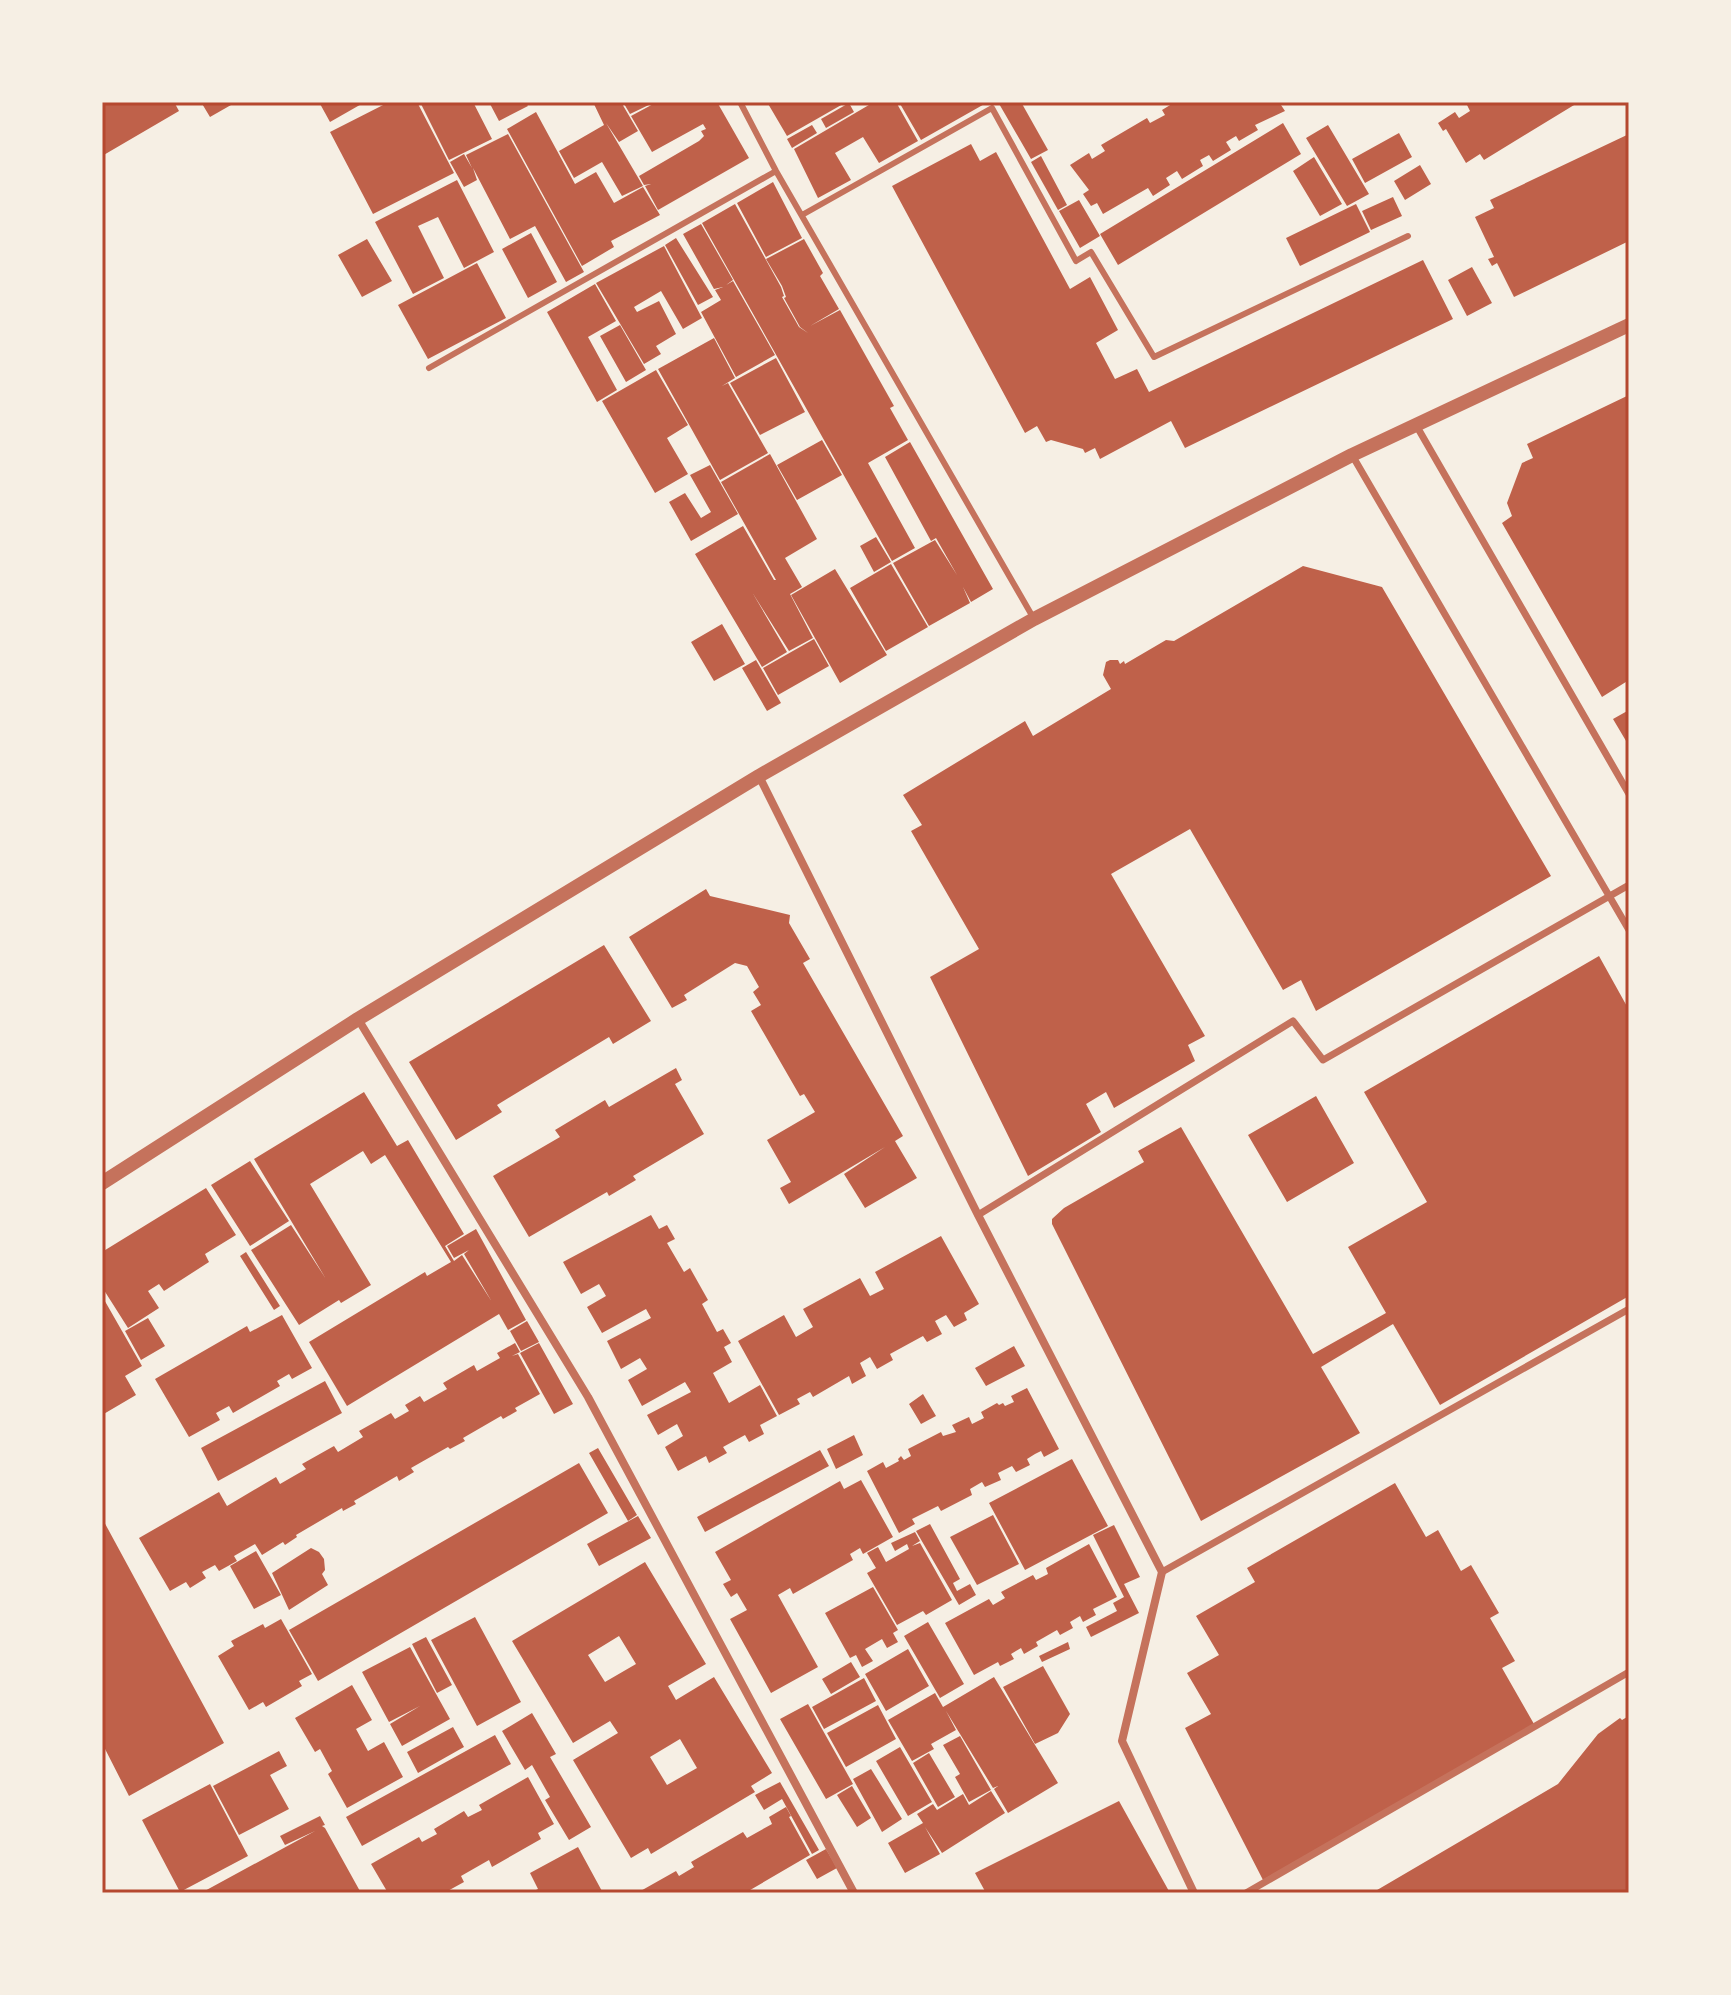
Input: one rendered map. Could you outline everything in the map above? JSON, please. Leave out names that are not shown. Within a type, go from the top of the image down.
[{"type":"street","points":[[102,1183],[358,1019],[759,776],[1034,619],[1352,455],[1629,325]]},
{"type":"street","points":[[1416,425],[1629,794]]},
{"type":"street","points":[[1352,455],[1629,930]]},
{"type":"street","points":[[759,776],[978,1215],[1162,1572],[1122,1741],[1194,1893]]},
{"type":"street","points":[[978,1215],[1293,1021],[1323,1060],[1629,885]]},
{"type":"street","points":[[358,1019],[588,1397],[854,1893]]},
{"type":"street","points":[[1162,1572],[1629,1309]]},
{"type":"street","points":[[1246,1893],[1629,1672]]},
{"type":"lane","points":[[740,102],[776,171],[1034,619]]},
{"type":"lane","points":[[802,215],[992,108],[1076,261],[1091,252],[1154,357],[1408,236]]},
{"type":"lane","points":[[429,368],[776,171]]},
{"type":"building","points":[[102,102],[174,102],[179,111],[102,156]]},
{"type":"building","points":[[201,102],[230,102],[231,105],[210,117]]},
{"type":"building","points":[[319,102],[365,102],[330,122]]},
{"type":"building","points":[[389,102],[417,102],[454,173],[373,214],[330,132]]},
{"type":"building","points":[[420,102],[473,102],[492,139],[449,160]]},
{"type":"building","points":[[489,102],[525,102],[528,106],[499,121]]},
{"type":"building","points":[[593,102],[621,102],[638,131],[619,142],[606,123],[643,186],[622,196],[602,162],[574,178],[559,151],[604,125]]},
{"type":"building","points":[[623,102],[655,102],[630,114]]},
{"type":"building","points":[[657,102],[717,102],[749,158],[658,210],[645,186],[651,184],[644,185],[639,176],[699,141],[704,136],[701,131],[706,129],[703,124],[652,152],[631,116]]},
{"type":"building","points":[[767,102],[842,102],[843,104],[787,136]]},
{"type":"building","points":[[874,102],[896,102],[918,141],[879,163],[863,137],[835,153],[851,180],[818,198],[794,149]]},
{"type":"building","points":[[899,102],[988,102],[921,140]]},
{"type":"building","points":[[998,102],[1021,102],[1048,150],[1031,159]]},
{"type":"building","points":[[1175,102],[1279,102],[1285,111],[1255,125],[1258,130],[1239,141],[1236,136],[1226,142],[1231,150],[1213,161],[1209,155],[1200,160],[1203,166],[1182,179],[1177,171],[1166,178],[1170,185],[1153,196],[1148,188],[1103,214],[1097,203],[1091,206],[1083,194],[1089,190],[1070,165],[1089,153],[1092,159],[1105,151],[1101,145],[1147,118],[1150,123],[1165,115],[1162,110]]},
{"type":"building","points":[[1472,102],[1579,102],[1484,160],[1480,154],[1466,163],[1446,129],[1443,131],[1438,123],[1455,112],[1459,118],[1470,111],[1467,105]]},
{"type":"building","points":[[849,103],[854,112],[826,128],[821,119]]},
{"type":"building","points":[[536,112],[575,184],[596,172],[614,203],[643,187],[660,215],[611,241],[614,247],[582,266],[507,129]]},
{"type":"building","points":[[1283,123],[1301,154],[1118,265],[1100,234]]},
{"type":"building","points":[[812,125],[817,133],[792,148],[787,139]]},
{"type":"building","points":[[1328,125],[1369,194],[1347,206],[1306,138]]},
{"type":"building","points":[[1399,133],[1412,157],[1365,183],[1352,159]]},
{"type":"building","points":[[508,134],[584,272],[566,282],[535,226],[510,239],[473,168],[477,180],[464,187],[450,162],[464,154],[472,168],[466,155]]},
{"type":"building","points":[[1629,134],[1629,241],[1514,297],[1497,263],[1492,266],[1488,259],[1494,257],[1475,217],[1494,208],[1490,200]]},
{"type":"building","points":[[971,144],[980,161],[996,152],[1070,289],[1090,277],[1118,330],[1096,343],[1115,379],[1137,369],[1149,392],[1423,260],[1453,319],[1185,448],[1171,421],[1100,459],[1095,448],[1085,453],[1083,449],[1051,440],[1046,442],[1037,426],[1025,433],[892,186]]},
{"type":"building","points":[[1041,156],[1067,205],[1058,210],[1031,162]]},
{"type":"building","points":[[1314,157],[1342,204],[1320,216],[1293,171]]},
{"type":"building","points":[[1420,165],[1431,184],[1405,200],[1394,181]]},
{"type":"building","points":[[457,180],[494,252],[464,268],[438,217],[418,226],[444,278],[413,294],[375,222]]},
{"type":"building","points":[[773,182],[802,238],[766,257],[737,203]]},
{"type":"building","points":[[1393,197],[1402,216],[1371,230],[1362,211]]},
{"type":"building","points":[[1079,200],[1100,236],[1080,248],[1059,211]]},
{"type":"building","points":[[735,204],[781,287],[782,297],[799,327],[808,333],[800,327],[784,298],[786,297],[782,286],[766,259],[804,239],[839,309],[810,326],[840,310],[894,406],[890,408],[908,440],[868,463],[915,548],[892,561],[702,223]]},
{"type":"building","points":[[1356,204],[1370,232],[1300,266],[1286,238]]},
{"type":"building","points":[[701,224],[733,280],[726,285],[733,281],[775,355],[736,377],[701,312],[721,300],[715,290],[723,287],[714,289],[683,234]]},
{"type":"building","points":[[531,233],[557,282],[528,298],[502,249]]},
{"type":"building","points":[[676,238],[713,297],[698,305],[665,245]]},
{"type":"building","points":[[367,239],[392,281],[362,297],[338,255]]},
{"type":"building","points":[[664,246],[702,318],[683,329],[661,291],[634,307],[637,312],[659,301],[676,334],[656,346],[661,354],[644,364],[596,283]]},
{"type":"building","points":[[477,263],[506,318],[428,359],[398,305]]},
{"type":"building","points":[[1472,267],[1492,303],[1467,316],[1448,280]]},
{"type":"building","points":[[595,284],[616,321],[588,337],[617,390],[597,402],[547,312]]},
{"type":"building","points":[[620,325],[646,370],[626,382],[600,336]]},
{"type":"building","points":[[714,338],[735,378],[722,386],[728,383],[768,453],[720,480],[658,369]]},
{"type":"building","points":[[776,358],[805,412],[760,435],[730,383]]},
{"type":"building","points":[[656,370],[688,425],[667,438],[688,474],[655,493],[602,401]]},
{"type":"building","points":[[1629,395],[1629,680],[1602,697],[1502,523],[1512,516],[1507,503],[1522,463],[1533,458],[1527,444]]},
{"type":"building","points":[[822,440],[842,475],[797,500],[777,465]]},
{"type":"building","points":[[910,442],[993,589],[971,602],[963,587],[970,603],[929,626],[893,563],[935,540],[957,575],[936,538],[931,541],[885,457]]},
{"type":"building","points":[[770,454],[817,539],[785,558],[802,587],[790,594],[813,638],[789,651],[752,592],[787,652],[762,667],[695,554],[743,526],[776,580],[721,482]]},
{"type":"building","points":[[710,465],[738,514],[691,541],[669,502],[685,493],[701,518],[711,512],[690,475]]},
{"type":"building","points":[[876,537],[891,562],[874,572],[860,546]]},
{"type":"building","points":[[891,564],[928,627],[886,651],[850,588]]},
{"type":"building","points":[[1303,566],[1382,587],[1551,876],[1316,1011],[1301,980],[1283,990],[1190,829],[1111,874],[1205,1036],[1188,1045],[1195,1061],[1114,1108],[1106,1092],[1086,1104],[1101,1132],[1028,1176],[930,977],[979,949],[911,831],[922,825],[903,795],[1025,721],[1033,736],[1111,689],[1103,675],[1106,662],[1118,660],[1120,664],[1124,661],[1125,664],[1166,640],[1174,641]]},
{"type":"building","points":[[835,569],[887,655],[840,683],[791,595]]},
{"type":"building","points":[[722,624],[745,664],[714,681],[691,642]]},
{"type":"building","points":[[814,639],[829,666],[778,695],[763,668]]},
{"type":"building","points":[[756,660],[781,703],[767,711],[742,668]]},
{"type":"building","points":[[1629,710],[1629,746],[1613,719]]},
{"type":"building","points":[[706,889],[710,896],[790,915],[789,923],[810,959],[803,963],[903,1136],[895,1141],[917,1178],[865,1208],[844,1174],[885,1147],[789,1204],[780,1188],[791,1182],[767,1140],[815,1112],[804,1094],[800,1096],[751,1011],[761,1005],[753,992],[759,987],[747,966],[735,963],[684,995],[687,1000],[672,1008],[629,937]]},
{"type":"building","points":[[604,945],[651,1021],[613,1044],[609,1037],[497,1105],[502,1112],[456,1140],[409,1062]]},
{"type":"building","points":[[1599,956],[1629,1010],[1629,1296],[1440,1405],[1393,1324],[1321,1367],[1360,1433],[1201,1521],[1052,1219],[1064,1208],[1144,1162],[1138,1151],[1181,1127],[1313,1354],[1386,1313],[1348,1247],[1427,1202],[1364,1092]]},
{"type":"building","points":[[676,1068],[682,1080],[675,1084],[704,1134],[633,1176],[636,1180],[609,1196],[607,1192],[529,1237],[493,1176],[560,1137],[555,1130],[605,1100],[609,1107]]},
{"type":"building","points":[[364,1092],[397,1146],[408,1140],[464,1234],[445,1246],[454,1261],[462,1255],[492,1302],[464,1254],[469,1250],[454,1258],[447,1246],[476,1229],[526,1320],[508,1330],[499,1314],[347,1406],[309,1342],[425,1272],[427,1276],[451,1262],[385,1155],[371,1164],[363,1151],[310,1184],[371,1285],[341,1303],[339,1300],[299,1325],[251,1250],[291,1225],[326,1279],[254,1159]]},
{"type":"building","points":[[1316,1096],[1354,1163],[1287,1202],[1248,1135]]},
{"type":"building","points":[[250,1161],[289,1221],[250,1246],[211,1185]]},
{"type":"building","points":[[206,1188],[236,1235],[205,1254],[209,1262],[164,1291],[159,1284],[148,1291],[159,1308],[128,1328],[102,1287],[102,1252]]},
{"type":"building","points":[[651,1215],[659,1229],[667,1225],[675,1239],[667,1243],[684,1272],[690,1268],[708,1300],[702,1304],[717,1332],[723,1329],[731,1343],[724,1347],[732,1362],[713,1373],[729,1403],[760,1385],[777,1416],[760,1425],[764,1434],[749,1442],[745,1435],[723,1447],[727,1453],[709,1463],[706,1456],[678,1471],[665,1447],[683,1436],[677,1424],[658,1435],[647,1415],[691,1392],[685,1382],[642,1406],[628,1380],[647,1369],[640,1358],[621,1369],[607,1341],[651,1318],[646,1309],[602,1333],[587,1307],[606,1296],[599,1284],[581,1294],[563,1262]]},
{"type":"building","points":[[941,1236],[979,1304],[964,1313],[967,1320],[954,1327],[946,1315],[935,1321],[942,1334],[927,1342],[923,1336],[890,1354],[893,1360],[877,1369],[870,1357],[860,1363],[866,1376],[852,1384],[849,1376],[813,1397],[810,1392],[797,1399],[800,1404],[779,1415],[738,1341],[784,1315],[796,1337],[813,1327],[803,1309],[860,1278],[870,1296],[884,1289],[875,1272]]},
{"type":"building","points":[[246,1252],[280,1306],[274,1310],[240,1256]]},
{"type":"building","points":[[102,1296],[142,1366],[125,1376],[136,1395],[102,1415]]},
{"type":"building","points":[[282,1315],[312,1368],[292,1379],[289,1374],[277,1381],[280,1386],[233,1413],[229,1406],[216,1413],[220,1420],[189,1437],[155,1379],[247,1326],[250,1332]]},
{"type":"building","points":[[148,1318],[165,1346],[141,1360],[125,1331]]},
{"type":"building","points":[[527,1321],[539,1342],[521,1351],[510,1331]]},
{"type":"building","points":[[515,1343],[520,1352],[512,1356],[518,1354],[540,1394],[515,1408],[517,1411],[503,1419],[501,1416],[463,1438],[465,1441],[411,1468],[414,1472],[399,1481],[397,1476],[354,1501],[356,1504],[343,1511],[342,1508],[296,1535],[285,1545],[283,1542],[262,1555],[255,1544],[234,1556],[237,1561],[219,1571],[215,1565],[202,1572],[206,1578],[190,1588],[186,1582],[170,1591],[139,1538],[219,1492],[227,1506],[276,1477],[280,1484],[306,1469],[302,1464],[334,1446],[338,1452],[363,1437],[359,1431],[391,1413],[395,1419],[409,1411],[405,1405],[420,1396],[424,1402],[447,1389],[443,1383],[474,1365],[477,1371],[500,1358],[497,1353]]},
{"type":"building","points":[[539,1343],[573,1404],[554,1414],[520,1353]]},
{"type":"building","points":[[1014,1346],[1025,1366],[986,1386],[975,1368]]},
{"type":"building","points":[[325,1381],[342,1413],[218,1481],[201,1448]]},
{"type":"building","points":[[1027,1388],[1059,1449],[1044,1457],[1041,1451],[1035,1454],[1027,1459],[1030,1465],[1016,1472],[1012,1466],[998,1473],[1001,1480],[985,1487],[982,1482],[970,1489],[972,1495],[941,1511],[938,1506],[912,1519],[915,1524],[899,1533],[867,1471],[883,1462],[886,1468],[899,1461],[901,1456],[904,1460],[911,1456],[908,1449],[941,1432],[943,1436],[956,1432],[952,1425],[969,1417],[972,1424],[984,1418],[981,1412],[997,1403],[1005,1406],[1014,1402],[1011,1396]]},
{"type":"building","points":[[923,1394],[936,1416],[921,1424],[909,1404]]},
{"type":"building","points":[[854,1435],[863,1455],[836,1469],[827,1449]]},
{"type":"building","points":[[598,1448],[637,1515],[628,1521],[589,1453]]},
{"type":"building","points":[[820,1450],[829,1466],[705,1532],[697,1517]]},
{"type":"building","points":[[1072,1459],[1108,1526],[1025,1570],[989,1503]]},
{"type":"building","points":[[579,1463],[608,1513],[318,1681],[289,1630]]},
{"type":"building","points":[[861,1480],[893,1537],[863,1554],[860,1548],[850,1554],[853,1560],[793,1594],[790,1588],[778,1595],[818,1667],[771,1693],[730,1619],[747,1610],[737,1593],[731,1597],[723,1584],[731,1580],[715,1552],[840,1481],[844,1489]]},
{"type":"building","points":[[1395,1483],[1426,1537],[1438,1530],[1461,1571],[1471,1565],[1499,1613],[1490,1618],[1515,1661],[1502,1668],[1534,1724],[1263,1880],[1185,1728],[1211,1714],[1187,1673],[1219,1655],[1196,1616],[1255,1582],[1247,1568]]},
{"type":"building","points":[[993,1515],[1019,1564],[977,1585],[950,1537]]},
{"type":"building","points":[[638,1516],[651,1538],[599,1566],[587,1544]]},
{"type":"building","points":[[102,1518],[224,1743],[129,1796],[102,1743]]},
{"type":"building","points":[[930,1524],[960,1579],[953,1583],[957,1591],[970,1584],[976,1595],[959,1605],[916,1531]]},
{"type":"building","points":[[1114,1525],[1140,1577],[1124,1584],[1139,1613],[1091,1637],[1086,1627],[1117,1611],[1113,1603],[1124,1597],[1093,1535]]},
{"type":"building","points":[[915,1532],[920,1541],[912,1546],[920,1543],[952,1600],[926,1615],[923,1611],[897,1625],[867,1573],[876,1568],[867,1553],[878,1547],[886,1562],[909,1549],[907,1544],[895,1551],[891,1543]]},
{"type":"building","points":[[1089,1544],[1117,1597],[1093,1609],[1096,1615],[1083,1622],[1080,1616],[1070,1622],[1073,1628],[1060,1635],[1057,1630],[1036,1642],[1038,1646],[1024,1654],[1021,1648],[1011,1654],[1014,1659],[1000,1666],[998,1662],[974,1675],[945,1623],[989,1599],[993,1605],[1005,1598],[1001,1592],[1033,1575],[1036,1580],[1048,1574],[1046,1568]]},
{"type":"building","points":[[311,1548],[324,1559],[325,1570],[322,1574],[328,1585],[289,1610],[272,1573]]},
{"type":"building","points":[[256,1551],[281,1595],[254,1609],[230,1566]]},
{"type":"building","points":[[645,1562],[706,1664],[668,1686],[676,1700],[714,1677],[772,1773],[751,1786],[755,1792],[651,1854],[648,1848],[631,1858],[573,1760],[618,1733],[610,1721],[573,1743],[512,1641]],"holes":[[[619,1636],[636,1664],[605,1682],[588,1655]],[[680,1739],[697,1768],[667,1785],[650,1757]]]},
{"type":"building","points":[[873,1587],[898,1630],[893,1633],[898,1642],[887,1648],[882,1639],[865,1649],[873,1661],[862,1667],[856,1655],[850,1658],[825,1613]]},
{"type":"building","points":[[475,1617],[521,1702],[477,1726],[431,1640]]},
{"type":"building","points":[[281,1619],[312,1674],[299,1681],[302,1686],[266,1707],[263,1702],[249,1710],[218,1656],[234,1646],[231,1641],[263,1624],[265,1628]]},
{"type":"building","points":[[928,1622],[964,1684],[940,1698],[904,1636]]},
{"type":"building","points":[[426,1637],[452,1685],[437,1693],[412,1644]]},
{"type":"building","points":[[1068,1642],[1070,1649],[1042,1662],[1039,1656]]},
{"type":"building","points":[[410,1647],[450,1719],[402,1746],[390,1724],[420,1706],[389,1722],[362,1672]]},
{"type":"building","points":[[908,1649],[929,1686],[886,1711],[865,1674]]},
{"type":"building","points":[[851,1662],[860,1677],[831,1694],[822,1679]]},
{"type":"building","points":[[1043,1666],[1070,1714],[1058,1733],[1035,1744],[1003,1687]]},
{"type":"building","points":[[994,1677],[1058,1783],[1008,1813],[994,1789],[998,1786],[993,1788],[946,1711],[956,1730],[931,1744],[934,1749],[912,1761],[888,1720],[935,1693],[943,1707]]},
{"type":"building","points":[[864,1678],[876,1701],[824,1729],[812,1707]]},
{"type":"building","points":[[352,1685],[372,1720],[356,1729],[368,1751],[384,1742],[403,1777],[347,1808],[328,1774],[332,1771],[320,1749],[315,1752],[295,1718]]},
{"type":"building","points":[[808,1704],[853,1784],[826,1799],[780,1719]]},
{"type":"building","points":[[878,1705],[896,1739],[846,1767],[827,1733]]},
{"type":"building","points":[[532,1713],[556,1754],[550,1757],[591,1827],[569,1840],[545,1800],[550,1797],[532,1765],[525,1770],[502,1731]]},
{"type":"building","points":[[1627,1717],[1629,1893],[1372,1893],[1558,1784],[1598,1734],[1620,1718]]},
{"type":"building","points":[[453,1727],[464,1747],[418,1773],[407,1752]]},
{"type":"building","points":[[495,1735],[511,1764],[362,1846],[346,1817]]},
{"type":"building","points":[[960,1736],[991,1790],[969,1802],[955,1777],[960,1774],[943,1745]]},
{"type":"building","points":[[900,1747],[932,1802],[908,1816],[876,1761]]},
{"type":"building","points":[[279,1751],[287,1766],[270,1775],[289,1809],[239,1835],[213,1786]]},
{"type":"building","points":[[929,1753],[955,1797],[938,1807],[913,1763]]},
{"type":"building","points":[[871,1769],[902,1819],[882,1832],[853,1779]]},
{"type":"building","points":[[528,1777],[554,1824],[538,1833],[541,1839],[492,1867],[489,1860],[461,1876],[464,1882],[444,1893],[388,1893],[371,1864],[419,1837],[422,1842],[437,1834],[434,1829],[464,1811],[468,1817],[482,1810],[479,1805]]},
{"type":"building","points":[[780,1782],[819,1850],[812,1854],[782,1799],[764,1810],[755,1795]]},
{"type":"building","points":[[210,1784],[248,1856],[180,1892],[142,1820]]},
{"type":"building","points":[[852,1786],[871,1818],[857,1827],[837,1795]]},
{"type":"building","points":[[991,1791],[1005,1813],[942,1853],[925,1827],[940,1854],[905,1873],[888,1843],[923,1823],[917,1814],[933,1804],[937,1810],[963,1794],[969,1805]]},
{"type":"building","points":[[1119,1801],[1170,1893],[986,1893],[975,1873]]},
{"type":"building","points":[[786,1807],[810,1855],[745,1893],[637,1893],[676,1871],[679,1876],[694,1867],[691,1862],[743,1832],[747,1838],[772,1824],[769,1817]]},
{"type":"building","points":[[320,1816],[325,1825],[322,1826],[361,1893],[201,1893],[315,1831],[285,1845],[280,1836]]},
{"type":"building","points":[[578,1847],[603,1893],[530,1893],[538,1889],[530,1873]]},
{"type":"building","points":[[826,1849],[837,1868],[817,1879],[806,1860]]}]
